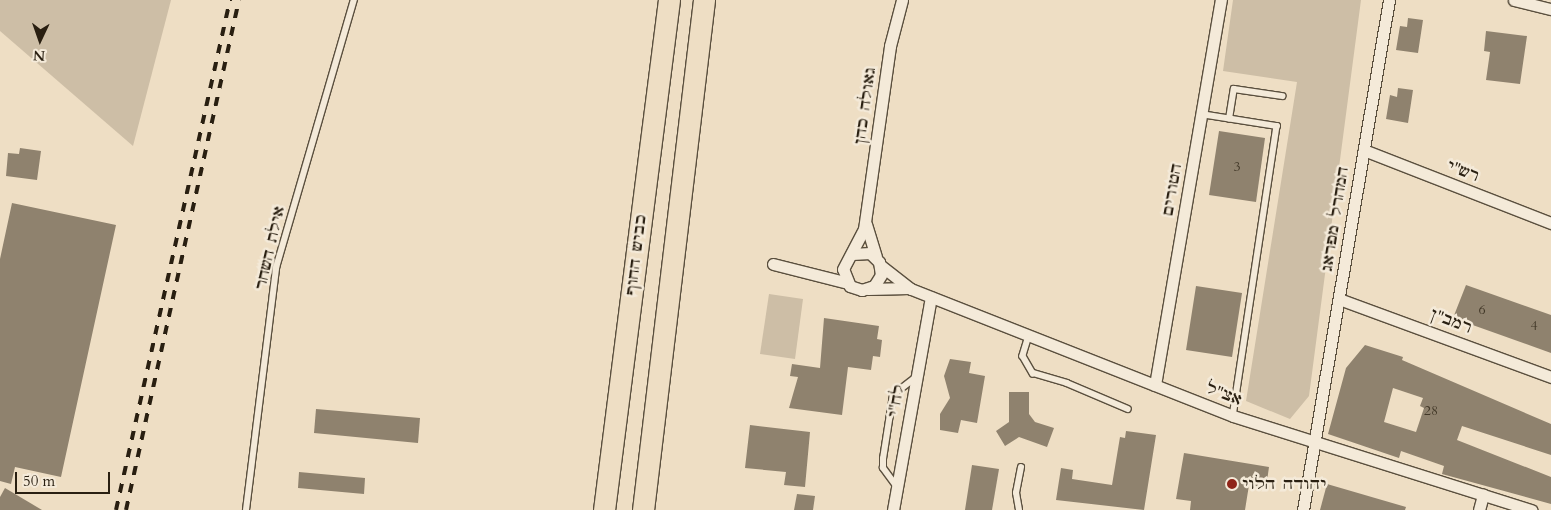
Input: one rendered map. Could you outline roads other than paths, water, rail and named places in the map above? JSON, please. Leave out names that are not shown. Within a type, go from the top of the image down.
[{"type":"highway","name":"כביש החוף","points":[[604,510],[669,0]]},
{"type":"highway","points":[[644,510],[704,0]]},
{"type":"street","name":"גאולה כהן","points":[[852,254],[862,238],[866,218],[890,46],[902,0]]},
{"type":"street","name":"הטורים","points":[[1155,385],[1221,0]]},
{"type":"street","name":"המהרל מפראג","points":[[1302,510],[1389,0]]},
{"type":"street","points":[[1514,0],[1551,9]]},
{"type":"street","name":"רש\"י","points":[[1364,150],[1551,223]]},
{"type":"street","name":"גאולה כהן","points":[[866,218],[878,261]]},
{"type":"street","points":[[773,264],[819,278],[868,289],[878,281],[878,261],[864,252],[852,254],[844,263],[819,278]]},
{"type":"street","name":"אצ\"ל","points":[[878,261],[911,289],[1233,416],[1532,510]]},
{"type":"street","points":[[844,263],[844,276],[848,283]]},
{"type":"street","name":"אצ\"ל","points":[[868,289],[911,289]]},
{"type":"street","name":"לח\"י","points":[[893,510],[931,297]]},
{"type":"street","name":"רמב\"ן","points":[[1339,299],[1551,377]]},
{"type":"street","points":[[1479,510],[1483,494]]},
{"type":"lane","name":"אילת השחר","points":[[246,510],[276,268],[354,0]]},
{"type":"lane","points":[[1229,118],[1234,89],[1282,96]]},
{"type":"lane","points":[[1201,114],[1277,126],[1233,416]]},
{"type":"lane","points":[[1029,336],[1023,356],[1033,374],[1067,383],[1128,409]]},
{"type":"lane","points":[[897,487],[883,468],[893,395],[916,378]]},
{"type":"lane","points":[[1019,510],[1016,493],[1021,467]]},
{"type":"railway","points":[[116,510],[230,0]]},
{"type":"railway","points":[[126,510],[239,0]]},
{"type":"place","name":"יהודה הלוי","points":[[1232,484]]}]
